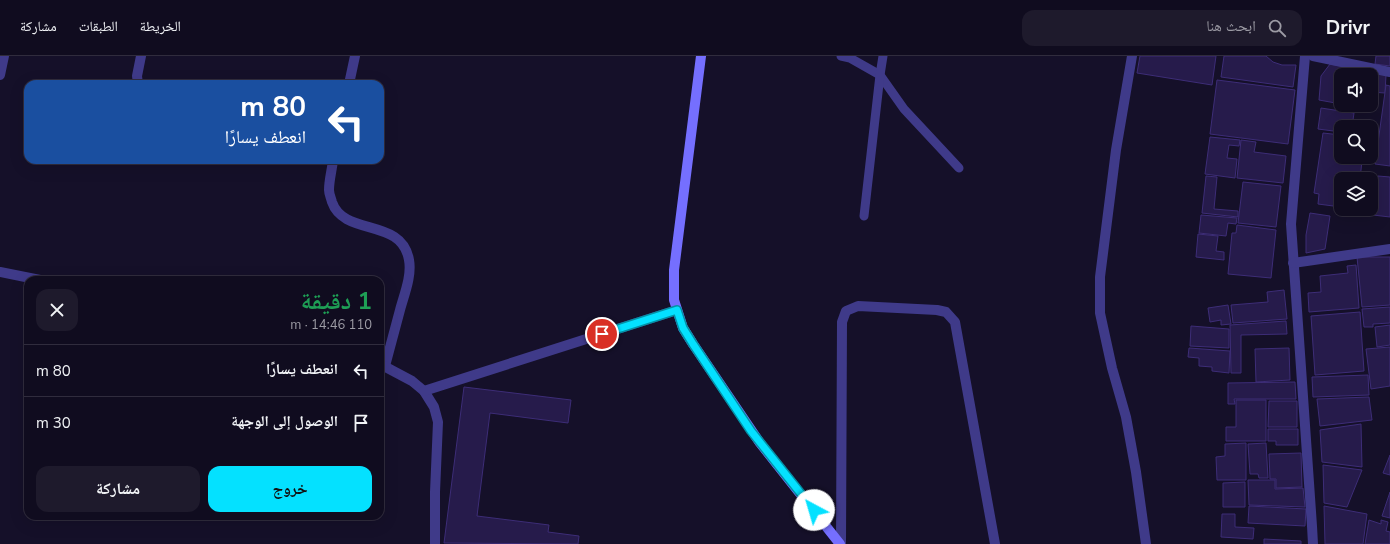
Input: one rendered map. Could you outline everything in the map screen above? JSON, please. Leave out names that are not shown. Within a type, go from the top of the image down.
[{"type":"street","points":[[0,76],[4,56]]},
{"type":"street","points":[[138,80],[141,56]]},
{"type":"street","points":[[350,80],[355,56]]},
{"type":"street","points":[[701,56],[674,270],[674,300],[683,328],[760,443],[841,544]]},
{"type":"street","points":[[1132,56],[1116,150],[1100,277],[1100,313],[1112,368],[1126,417],[1136,472],[1146,544]]},
{"type":"street","points":[[1305,56],[1291,224],[1302,367],[1312,544]]},
{"type":"street","points":[[1313,56],[1390,72]]},
{"type":"street","points":[[332,164],[329,191],[334,209],[341,216],[354,222],[393,234],[405,248],[409,260],[407,285],[384,359]]},
{"type":"street","points":[[1293,263],[1390,249]]},
{"type":"street","points":[[0,272],[24,277]]},
{"type":"street","points":[[841,544],[842,322],[846,311],[858,306],[937,310],[946,312],[955,322],[996,544]]},
{"type":"street","points":[[424,391],[677,310]]},
{"type":"street","points":[[384,366],[412,381],[424,391],[434,407],[438,422],[435,492],[435,544]]},
{"type":"lane","points":[[841,56],[850,58],[880,75],[904,109],[959,168]]},
{"type":"lane","points":[[864,216],[883,56]]},
{"type":"building","points":[[1140,56],[1216,56],[1212,85],[1137,73]]},
{"type":"building","points":[[1224,56],[1266,56],[1273,62],[1282,65],[1296,65],[1293,87],[1221,77]]},
{"type":"building","points":[[1376,56],[1390,56],[1390,66],[1375,64]]},
{"type":"building","points":[[1330,64],[1350,68],[1334,68],[1334,103],[1319,100],[1321,76]]},
{"type":"building","points":[[1378,73],[1386,75],[1385,93],[1378,92]]},
{"type":"building","points":[[1217,80],[1295,90],[1288,144],[1210,134]]},
{"type":"building","points":[[1386,85],[1390,86],[1390,166],[1375,164],[1378,164],[1378,142]]},
{"type":"building","points":[[1321,108],[1334,110],[1334,112],[1354,113],[1353,120],[1334,120],[1334,131],[1318,129]]},
{"type":"building","points":[[1323,133],[1334,134],[1334,164],[1362,164],[1361,172],[1334,172],[1334,206],[1318,204],[1319,194],[1314,193]]},
{"type":"building","points":[[1210,137],[1240,140],[1239,146],[1229,145],[1227,158],[1237,159],[1235,178],[1205,174]]},
{"type":"building","points":[[1241,140],[1256,142],[1254,152],[1286,156],[1283,183],[1237,178]]},
{"type":"building","points":[[1206,176],[1217,177],[1214,209],[1238,211],[1238,217],[1202,213]]},
{"type":"building","points":[[1378,176],[1390,177],[1390,217],[1378,216]]},
{"type":"building","points":[[1243,182],[1281,186],[1276,227],[1238,223]]},
{"type":"building","points":[[1310,213],[1330,216],[1325,249],[1306,253],[1306,235]]},
{"type":"building","points":[[1201,215],[1237,218],[1236,224],[1228,223],[1226,236],[1199,233]]},
{"type":"building","points":[[1237,225],[1276,230],[1271,278],[1228,274],[1232,233],[1236,233]]},
{"type":"building","points":[[1198,234],[1218,236],[1216,251],[1224,252],[1224,260],[1196,257]]},
{"type":"building","points":[[1357,257],[1390,257],[1390,305],[1362,307]]},
{"type":"building","points":[[1356,265],[1359,308],[1309,312],[1308,293],[1321,292],[1320,276],[1348,273],[1347,266]]},
{"type":"building","points":[[1284,290],[1287,319],[1233,323],[1231,305],[1268,302],[1267,292]]},
{"type":"building","points":[[1228,305],[1231,324],[1221,325],[1221,320],[1210,322],[1208,308]]},
{"type":"building","points":[[1390,307],[1390,323],[1373,324],[1373,327],[1364,327],[1362,309]]},
{"type":"building","points":[[1360,312],[1364,371],[1315,375],[1311,316]]},
{"type":"building","points":[[1286,321],[1287,334],[1241,335],[1241,373],[1231,373],[1230,325]]},
{"type":"building","points":[[1390,325],[1390,345],[1377,347],[1375,327]]},
{"type":"building","points":[[1191,326],[1229,329],[1229,348],[1190,346]]},
{"type":"building","points":[[1390,347],[1390,386],[1371,389],[1366,349]]},
{"type":"building","points":[[1189,348],[1230,351],[1229,373],[1212,371],[1212,367],[1199,366],[1199,358],[1188,357]]},
{"type":"building","points":[[1289,348],[1290,380],[1256,382],[1255,349]]},
{"type":"building","points":[[1368,375],[1369,395],[1313,397],[1312,377]]},
{"type":"building","points":[[1295,382],[1296,399],[1234,399],[1235,404],[1228,404],[1228,383]]},
{"type":"building","points":[[464,387],[571,400],[568,423],[490,413],[477,516],[549,525],[548,532],[579,536],[578,544],[444,543]]},
{"type":"building","points":[[1369,397],[1372,420],[1320,426],[1317,399]]},
{"type":"building","points":[[1236,400],[1266,400],[1266,441],[1226,441],[1226,427],[1236,427]]},
{"type":"building","points":[[1269,401],[1297,401],[1297,427],[1268,427]]},
{"type":"building","points":[[1361,424],[1362,467],[1322,462],[1320,430]]},
{"type":"building","points":[[1268,429],[1298,429],[1298,445],[1276,445],[1276,441],[1268,441]]},
{"type":"building","points":[[1246,443],[1246,480],[1217,480],[1216,457],[1225,456],[1225,444]]},
{"type":"building","points":[[1266,443],[1268,478],[1259,478],[1258,474],[1250,474],[1248,444]]},
{"type":"building","points":[[1301,453],[1302,487],[1276,488],[1276,479],[1270,479],[1269,454]]},
{"type":"building","points":[[1390,455],[1390,475],[1383,473]]},
{"type":"building","points":[[1323,465],[1362,470],[1347,507],[1324,503]]},
{"type":"building","points":[[1248,480],[1275,480],[1275,489],[1303,488],[1305,507],[1249,505]]},
{"type":"building","points":[[1245,482],[1245,507],[1223,507],[1223,483]]},
{"type":"building","points":[[1390,492],[1390,518],[1382,516]]},
{"type":"building","points":[[1249,506],[1306,509],[1305,526],[1248,523]]},
{"type":"building","points":[[1324,506],[1367,514],[1363,544],[1325,544]]},
{"type":"building","points":[[1222,514],[1235,514],[1235,527],[1254,528],[1253,539],[1221,537]]},
{"type":"building","points":[[1369,520],[1381,524],[1381,520],[1388,522],[1386,531],[1390,532],[1390,544],[1365,544]]},
{"type":"building","points":[[1264,539],[1301,541],[1301,544],[1264,544]]},
{"type":"route","points":[[602,334],[677,310],[683,328],[751,431],[814,510]]}]
